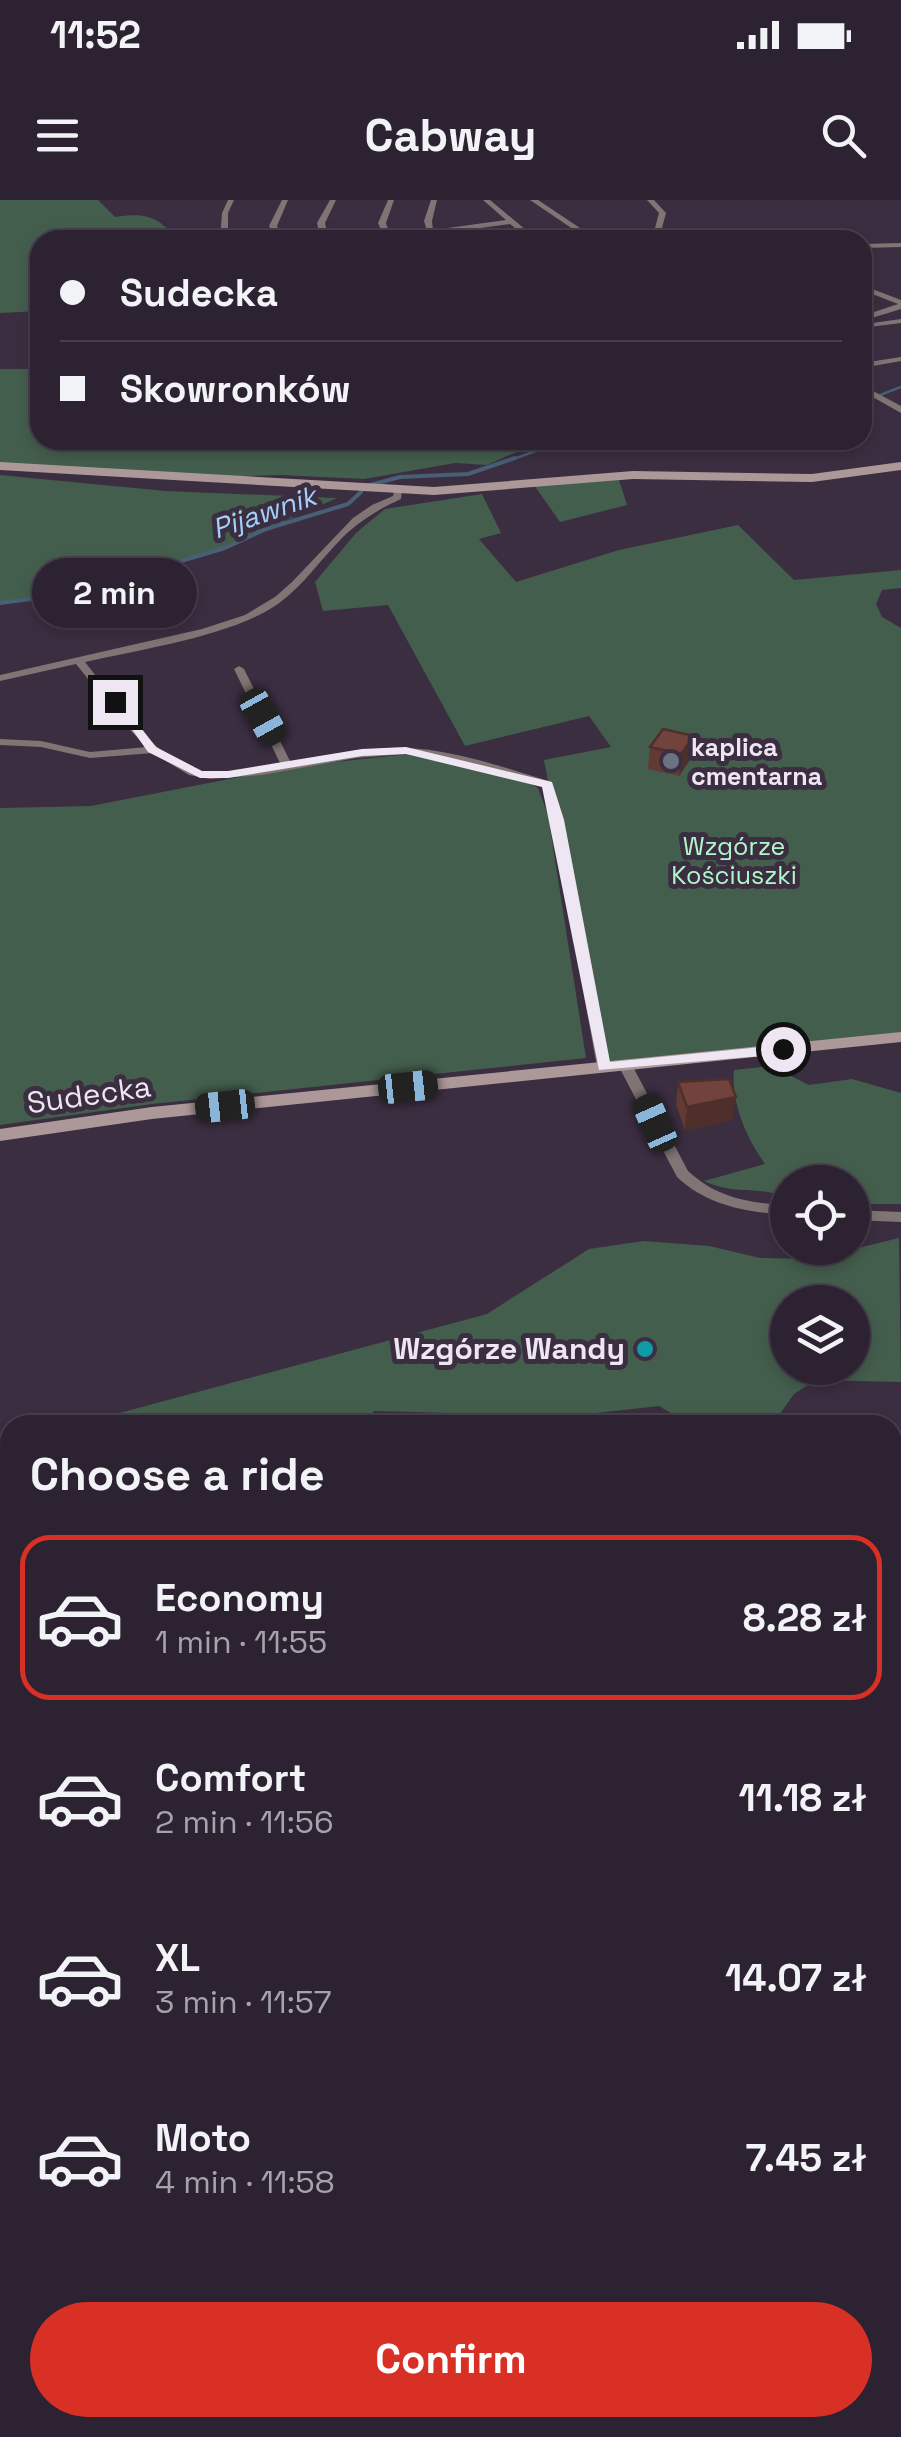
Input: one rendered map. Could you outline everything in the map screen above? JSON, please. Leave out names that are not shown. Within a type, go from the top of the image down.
[{"type":"street","points":[[224,230],[225,213],[231,200]]},
{"type":"street","points":[[275,230],[273,226],[285,200]]},
{"type":"street","points":[[323,230],[321,223],[332,200]]},
{"type":"street","points":[[383,230],[390,200]]},
{"type":"street","points":[[430,230],[427,222],[434,200]]},
{"type":"street","points":[[486,200],[520,230]]},
{"type":"street","points":[[533,200],[576,230]]},
{"type":"street","points":[[650,200],[663,213],[659,230]]},
{"type":"street","points":[[457,230],[509,222]]},
{"type":"street","points":[[872,246],[901,245]]},
{"type":"street","points":[[872,291],[901,304]]},
{"type":"street","points":[[872,314],[901,304]]},
{"type":"street","points":[[872,325],[901,320]]},
{"type":"street","points":[[872,364],[901,360]]},
{"type":"street","points":[[872,393],[901,410]]},
{"type":"street","points":[[0,466],[398,490],[630,469],[792,472],[901,462]]},
{"type":"street","points":[[0,678],[216,628],[256,614],[284,596],[340,532],[362,514],[398,497],[398,490]]},
{"type":"street","points":[[78,662],[152,750],[191,772],[210,776],[362,752],[406,751],[548,784],[604,1067]]},
{"type":"street","points":[[240,669],[286,764]]},
{"type":"street","points":[[0,742],[41,744],[90,755],[152,750]]},
{"type":"street","name":"Sudecka","points":[[0,1135],[152,1114],[901,1038]]},
{"type":"street","points":[[626,1065],[682,1174],[693,1186],[728,1202],[770,1208]]},
{"type":"street","points":[[870,1216],[901,1218]]},
{"type":"green space","points":[[0,200],[98,200],[115,217],[144,216],[169,230],[30,230],[30,312],[0,313]]},
{"type":"green space","points":[[0,369],[30,369],[30,450],[521,450],[487,465],[455,463],[364,479],[282,475],[183,478],[0,466]]},
{"type":"green space","points":[[0,475],[165,491],[337,498],[225,548],[69,594],[0,603]]},
{"type":"green space","points":[[619,480],[627,505],[560,522],[534,485]]},
{"type":"green space","name":"Wzgórze Kościuszki","points":[[482,494],[501,533],[479,539],[516,582],[619,550],[738,525],[794,580],[901,570],[901,588],[882,590],[876,604],[882,617],[901,628],[901,1037],[604,1067],[544,760],[611,747],[589,716],[465,746],[388,605],[323,611],[315,582],[356,533],[385,509]]},
{"type":"green space","points":[[408,754],[523,780],[538,788],[548,815],[586,1058],[152,1104],[0,1125],[0,808],[91,806],[290,767]]},
{"type":"green space","points":[[771,1066],[809,1085],[852,1079],[901,1093],[901,1204],[870,1204],[870,1165],[770,1165],[770,1193],[704,1181],[765,1164],[741,1119],[734,1070]]},
{"type":"green space","points":[[899,1238],[901,1382],[870,1381],[870,1285],[770,1285],[770,1385],[808,1385],[794,1394],[779,1415],[674,1415],[659,1406],[579,1415],[373,1411],[374,1415],[112,1415],[487,1314],[589,1249],[644,1241],[709,1246],[770,1258],[770,1265],[870,1265],[870,1245]]},
{"type":"building","points":[[663,729],[694,736],[681,754],[650,747]]},
{"type":"building","points":[[729,1079],[736,1097],[687,1107],[678,1082]]},
{"type":"waterway","name":"Pijawnik","points":[[872,398],[901,387]]},
{"type":"waterway","name":"Pijawnik","points":[[508,461],[538,450]]},
{"type":"waterway","name":"Pijawnik","points":[[370,485],[400,477],[468,474],[515,458]]},
{"type":"waterway","name":"Pijawnik","points":[[0,603],[69,594],[225,548],[266,529],[348,504],[361,492]]},
{"type":"place","name":"kaplica cmentarna","points":[[671,761]]},
{"type":"place","name":"Wzgórze Wandy","points":[[645,1349]]},
{"type":"route","points":[[115,702],[152,750],[200,775],[228,775],[362,752],[406,751],[548,784],[604,1067],[783,1049]]}]
